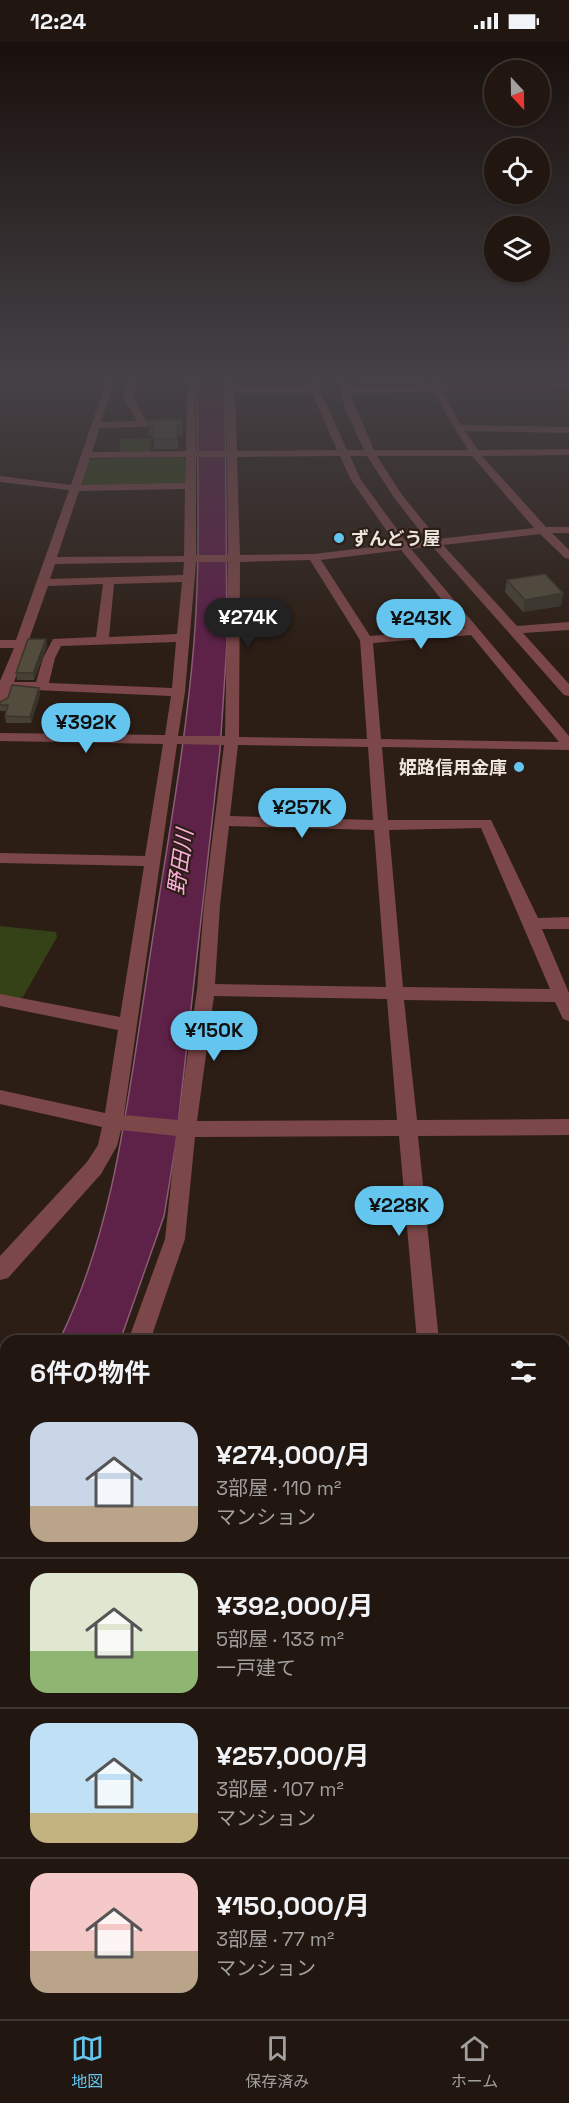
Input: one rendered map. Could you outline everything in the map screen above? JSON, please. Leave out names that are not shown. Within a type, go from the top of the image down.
[{"type":"street","points":[[0,703],[3,685],[21,644],[51,561],[81,468]]},
{"type":"street","points":[[0,1271],[94,1168],[107,1146],[113,1122],[152,861],[173,739],[189,578],[190,468]]},
{"type":"street","points":[[141,1335],[175,1239],[186,1129],[206,990],[212,905],[232,740],[233,468]]},
{"type":"street","points":[[350,468],[404,548],[569,745]]},
{"type":"street","points":[[379,468],[435,544],[569,692]]},
{"type":"street","points":[[488,468],[542,530],[569,556]]},
{"type":"street","points":[[0,479],[74,488],[190,486]]},
{"type":"street","points":[[51,561],[314,557],[542,530],[569,530]]},
{"type":"street","points":[[314,557],[366,640],[394,993],[427,1335]]},
{"type":"street","points":[[43,583],[189,578]]},
{"type":"street","points":[[102,641],[109,580]]},
{"type":"street","points":[[514,630],[569,626]]},
{"type":"street","points":[[366,640],[474,631]]},
{"type":"street","points":[[42,686],[49,658],[57,642],[183,638]]},
{"type":"street","points":[[0,644],[21,644]]},
{"type":"street","points":[[3,685],[178,692]]},
{"type":"street","points":[[0,737],[569,745]]},
{"type":"street","points":[[223,821],[382,825],[486,823],[532,924],[569,1014]]},
{"type":"street","points":[[0,858],[152,861]]},
{"type":"street","points":[[532,924],[569,922]]},
{"type":"street","points":[[206,990],[562,996]]},
{"type":"street","points":[[0,1000],[127,1025]]},
{"type":"street","points":[[0,1097],[113,1122],[186,1129],[409,1130],[569,1127]]},
{"type":"green space","points":[[86,468],[185,468],[186,482],[182,484],[81,485]]},
{"type":"green space","points":[[0,926],[56,932],[57,937],[23,997],[16,999],[0,995]]},
{"type":"water","name":"野田川","points":[[198,468],[226,468],[227,643],[220,750],[176,1143],[164,1216],[122,1335],[62,1335],[78,1298],[106,1211],[125,1120],[190,685],[198,543]]},
{"type":"building","points":[[545,574],[563,593],[525,600],[507,580]]},
{"type":"building","points":[[28,639],[46,639],[33,673],[16,673]]},
{"type":"building","points":[[12,685],[39,688],[30,717],[5,716],[8,705],[0,705],[0,702],[8,698]]},
{"type":"place","name":"ずんどう屋","points":[[339,538]]},
{"type":"place","name":"姫路信用金庫","points":[[519,767]]}]
